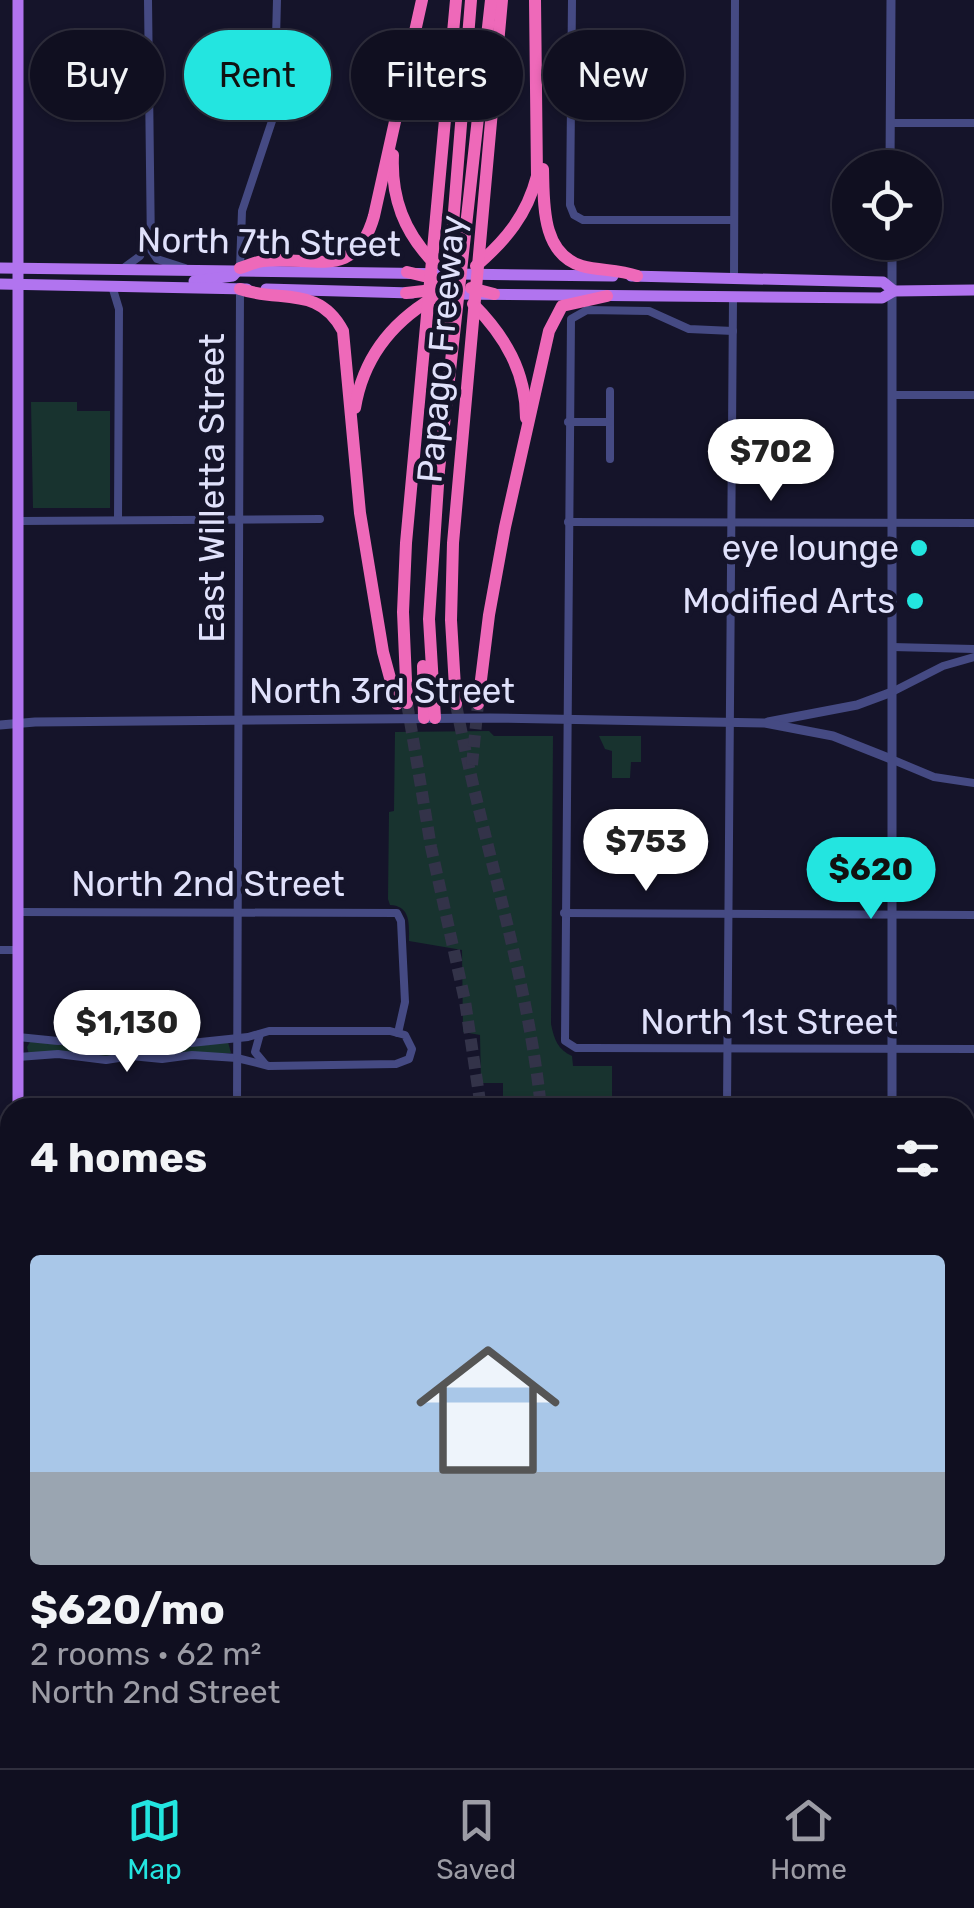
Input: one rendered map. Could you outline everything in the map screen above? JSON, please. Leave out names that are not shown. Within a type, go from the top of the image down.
[{"type":"highway","points":[[240,268],[263,262],[332,262],[360,248],[374,216],[422,0]]},
{"type":"highway","name":"Papago Freeway","points":[[353,430],[369,573],[383,652],[402,704],[406,543],[456,0]]},
{"type":"highway","points":[[430,718],[425,568],[471,0]]},
{"type":"highway","points":[[430,718],[430,619],[437,488],[491,0]]},
{"type":"highway","name":"Papago Freeway","points":[[456,704],[451,620],[453,544],[502,0]]},
{"type":"highway","points":[[535,0],[545,218],[559,250],[582,266],[621,270],[637,276]]},
{"type":"highway","points":[[394,128],[393,187],[401,216],[414,239],[496,328],[512,354],[523,386],[524,440]]},
{"type":"highway","points":[[353,430],[363,376],[378,346],[397,325],[455,284],[501,244],[516,226],[538,176],[540,147]]},
{"type":"highway","points":[[407,272],[494,294]]},
{"type":"highway","points":[[406,293],[494,274]]},
{"type":"highway","points":[[240,289],[262,296],[314,300],[332,315],[345,340],[353,430]]},
{"type":"highway","points":[[478,704],[488,615],[524,440],[555,315],[570,303],[607,296]]},
{"type":"main road","points":[[18,0],[18,1098]]},
{"type":"main road","name":"North 7th Street","points":[[0,268],[407,272]]},
{"type":"main road","points":[[189,286],[197,280],[233,276],[240,268]]},
{"type":"main road","points":[[494,274],[883,282],[894,291]]},
{"type":"main road","points":[[682,297],[695,291],[718,290],[734,278]]},
{"type":"main road","points":[[733,298],[748,286],[782,280]]},
{"type":"main road","name":"North 7th Street","points":[[0,284],[406,293]]},
{"type":"main road","points":[[494,294],[882,298],[894,291],[974,290]]},
{"type":"street","points":[[148,0],[148,230],[154,257],[185,268]]},
{"type":"street","points":[[240,268],[244,202],[274,114],[277,0]]},
{"type":"street","points":[[572,0],[570,205],[574,216],[583,220],[734,220]]},
{"type":"street","points":[[734,278],[735,0]]},
{"type":"street","points":[[890,0],[890,150]]},
{"type":"street","points":[[890,123],[974,123]]},
{"type":"street","points":[[124,268],[140,256],[148,230]]},
{"type":"street","points":[[892,1098],[893,260]]},
{"type":"street","points":[[112,285],[119,309],[118,520]]},
{"type":"street","points":[[119,309],[130,285]]},
{"type":"street","name":"East Willetta Street","points":[[237,1098],[240,289]]},
{"type":"street","points":[[727,1098],[733,298]]},
{"type":"street","points":[[733,332],[688,330],[648,311],[587,310],[571,319],[564,913],[974,915]]},
{"type":"street","points":[[610,391],[610,458]]},
{"type":"street","points":[[893,395],[974,395]]},
{"type":"street","points":[[568,422],[610,422]]},
{"type":"street","points":[[18,521],[320,519]]},
{"type":"street","points":[[568,522],[974,523]]},
{"type":"street","points":[[892,647],[974,649]]},
{"type":"street","points":[[892,692],[943,666],[974,657]]},
{"type":"street","name":"North 3rd Street","points":[[765,723],[849,707],[892,692]]},
{"type":"street","name":"North 3rd Street","points":[[0,725],[238,718],[765,723],[833,736],[934,777],[974,784]]},
{"type":"street","name":"North 2nd Street","points":[[19,912],[397,913],[401,921],[404,1002],[398,1032]]},
{"type":"street","name":"North 1st Street","points":[[564,913],[565,1041],[576,1048],[974,1049]]},
{"type":"street","points":[[0,950],[18,950]]},
{"type":"street","points":[[18,1037],[58,1041],[166,1038],[191,1043],[269,1031],[398,1032],[409,1038],[412,1048],[401,1063],[269,1066],[237,1058],[192,1055],[106,1060],[58,1054],[18,1058]]},
{"type":"street","points":[[260,1034],[255,1052],[269,1066]]},
{"type":"green space","points":[[31,402],[77,402],[77,411],[110,411],[110,508],[33,508]]},
{"type":"green space","points":[[489,731],[494,736],[553,736],[551,1024],[557,1043],[572,1056],[573,1066],[612,1066],[612,1098],[503,1098],[503,1083],[481,1083],[480,1035],[463,1032],[462,950],[409,941],[405,912],[390,905],[388,899],[395,732]]},
{"type":"green space","points":[[599,736],[641,736],[641,762],[631,762],[630,778],[612,778],[612,751],[605,749]]},
{"type":"green space","points":[[844,852],[878,852],[878,898],[844,898]]},
{"type":"green space","points":[[127,1040],[228,1042],[231,1053],[109,1057],[29,1054],[27,1047],[30,1042],[80,1044]]},
{"type":"tunnel","points":[[407,703],[431,847],[465,1001],[480,1098]]},
{"type":"tunnel","points":[[456,704],[515,956],[540,1098]]},
{"type":"tunnel","points":[[472,765],[478,704]]},
{"type":"place","name":"eye lounge","points":[[919,548]]},
{"type":"place","name":"Modified Arts","points":[[915,601]]}]
